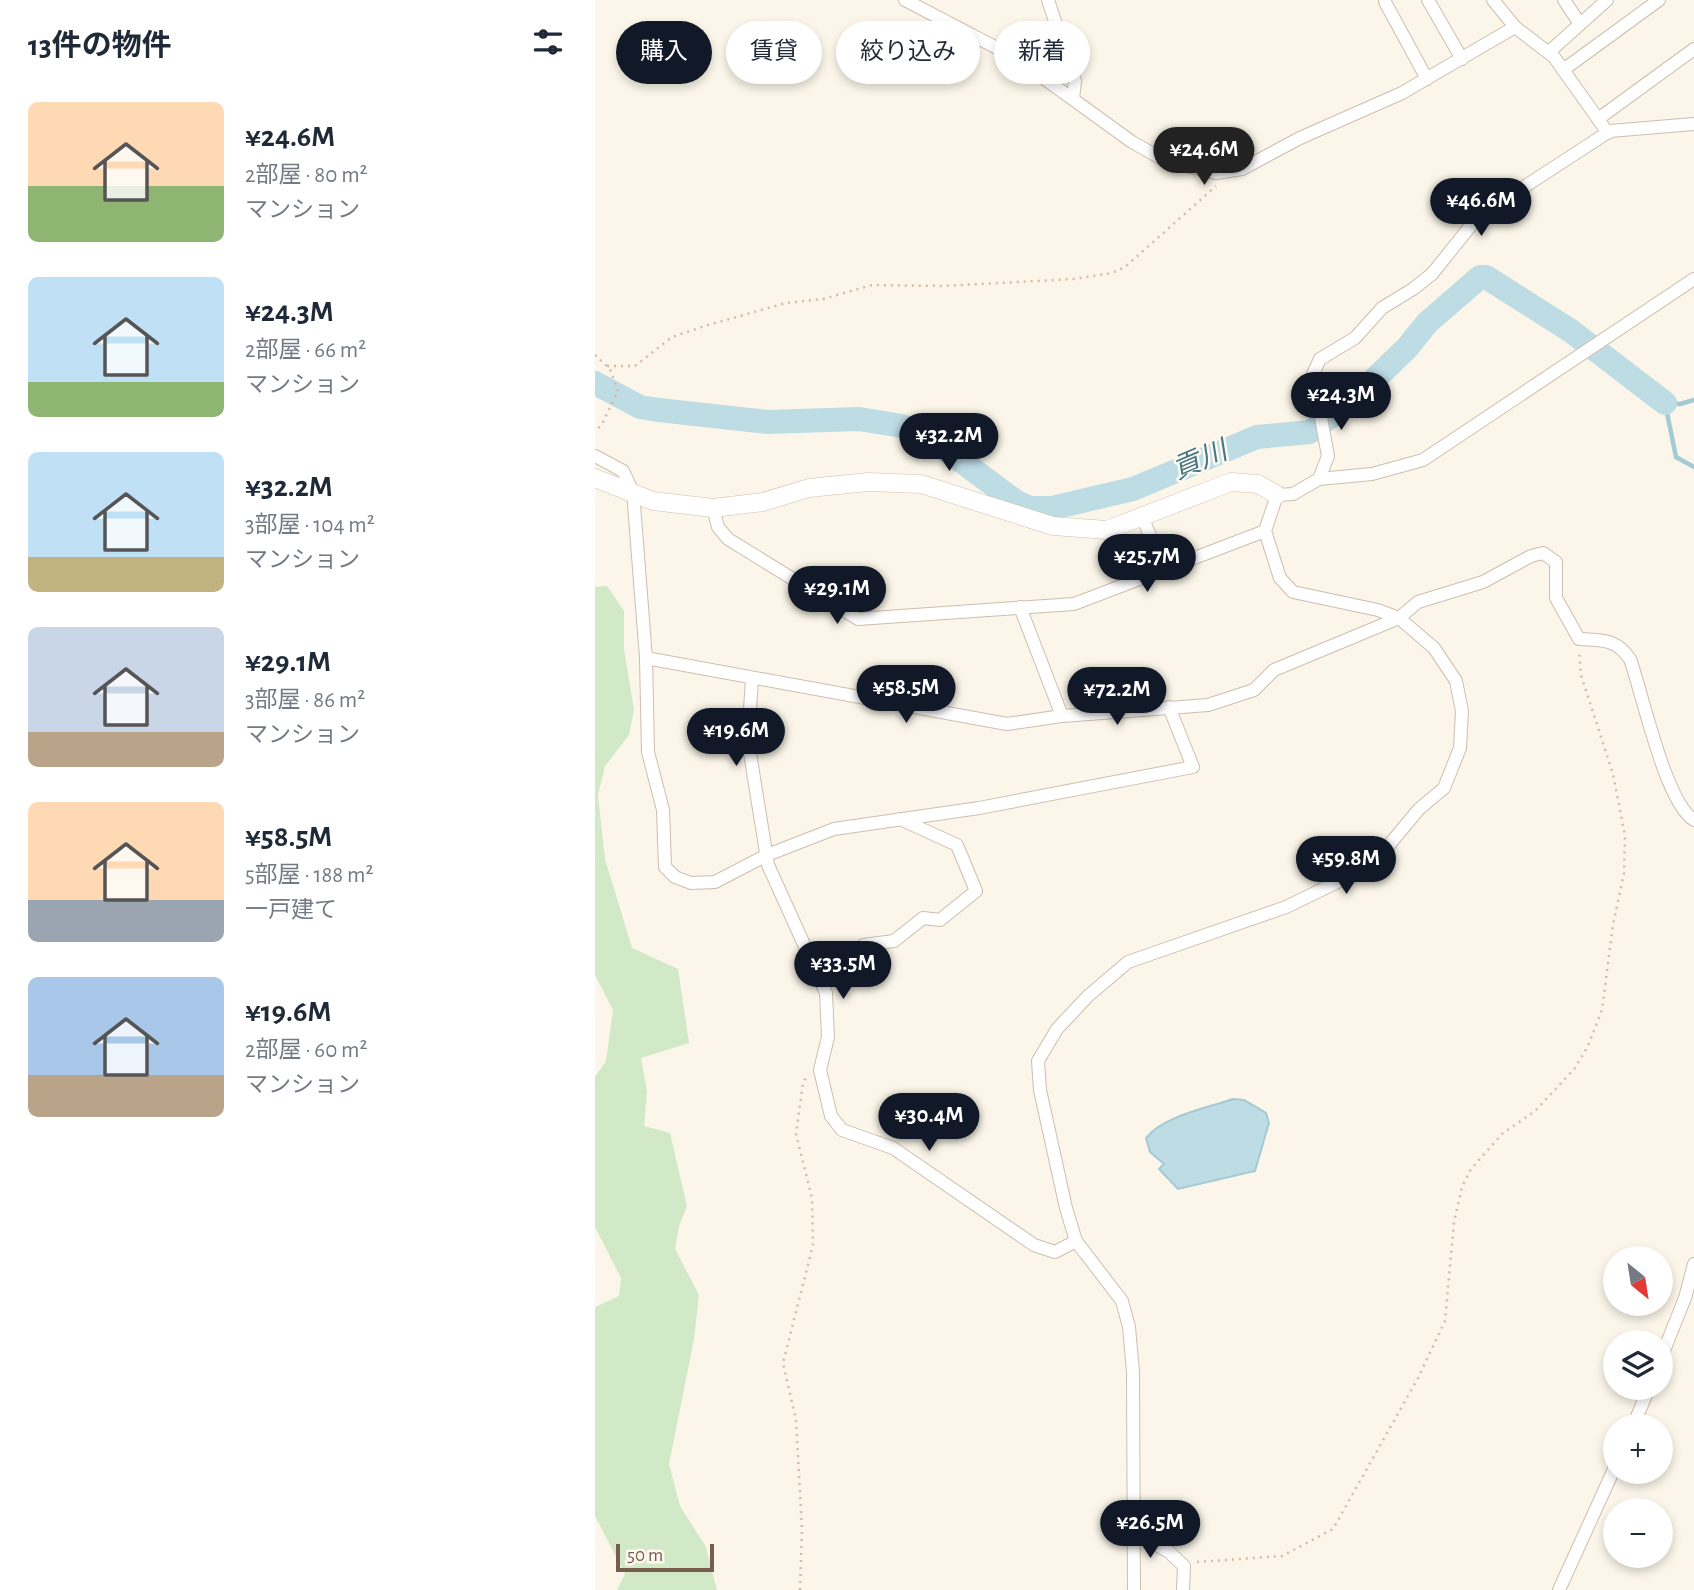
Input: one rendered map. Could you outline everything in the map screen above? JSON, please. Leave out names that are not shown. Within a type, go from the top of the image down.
[{"type":"street","points":[[905,0],[1016,58],[1132,142],[1165,161],[1216,173],[1242,169],[1300,138],[1427,79],[1515,27]]},
{"type":"street","points":[[1048,0],[1075,81],[1073,99]]},
{"type":"street","points":[[1428,0],[1462,59]]},
{"type":"street","points":[[1512,0],[1497,5],[1515,27],[1549,52],[1608,133]]},
{"type":"street","points":[[1564,0],[1580,24]]},
{"type":"street","points":[[1549,52],[1607,0]]},
{"type":"street","points":[[1563,70],[1659,0]]},
{"type":"street","points":[[1385,2],[1427,79]]},
{"type":"street","points":[[1598,119],[1694,49]]},
{"type":"street","points":[[1318,479],[1328,456],[1313,374],[1320,359],[1355,338],[1382,308],[1432,274],[1493,198],[1534,182],[1608,133],[1694,124]]},
{"type":"street","points":[[595,478],[653,501],[713,508],[763,502],[809,488],[868,482],[921,484],[1053,526],[1107,530],[1231,482],[1258,484],[1277,495],[1293,494],[1318,479],[1372,474],[1423,460],[1694,279]]},
{"type":"street","points":[[595,456],[623,471],[633,492],[646,658],[649,752],[663,810],[665,867],[675,877],[691,883],[715,881],[767,855],[834,829],[979,808],[1193,767],[1169,707]]},
{"type":"street","points":[[1134,1590],[1133,1372],[1129,1327],[1122,1301],[1076,1241],[1040,1090],[1038,1061],[1057,1028],[1128,962],[1286,907],[1352,875],[1384,851],[1419,809],[1444,788],[1460,748],[1462,711],[1456,681],[1434,648],[1399,618],[1378,610],[1293,592],[1280,578],[1265,531],[1277,495]]},
{"type":"street","points":[[713,508],[718,527],[728,539],[858,619],[1074,604],[1265,531]]},
{"type":"street","points":[[1142,516],[1163,568]]},
{"type":"street","points":[[646,658],[1007,724],[1062,716],[1208,705],[1254,690],[1274,670],[1399,618],[1418,602],[1483,582],[1543,552],[1556,562],[1556,598],[1579,639],[1611,640],[1621,646],[1630,659],[1667,780],[1679,803],[1694,821]]},
{"type":"street","points":[[1020,607],[1062,716]]},
{"type":"street","points":[[752,678],[748,741],[767,855],[826,993],[828,1037],[820,1070],[831,1116],[839,1127],[893,1148],[1034,1245],[1055,1252],[1076,1241]]},
{"type":"street","points":[[819,972],[864,945],[894,941],[923,918],[940,920],[977,891],[957,845],[900,819]]},
{"type":"street","points":[[1672,1330],[1685,1298],[1694,1264]]},
{"type":"street","points":[[1559,1590],[1607,1484]]},
{"type":"street","points":[[1134,1532],[1169,1552],[1184,1566],[1183,1590]]},
{"type":"path","points":[[607,366],[635,366],[672,337],[708,325],[786,303],[823,299],[872,285],[944,286],[1074,279],[1112,273],[1125,267],[1205,194],[1242,169]]},
{"type":"path","points":[[595,355],[607,366],[618,391],[595,432]]},
{"type":"path","points":[[1184,1566],[1201,1560],[1282,1556],[1333,1529],[1418,1378],[1445,1321],[1454,1222],[1471,1168],[1502,1134],[1535,1111],[1575,1068],[1588,1046],[1602,1010],[1613,925],[1625,873],[1625,836],[1604,738],[1581,675],[1579,639]]},
{"type":"path","points":[[800,1590],[802,1530],[796,1420],[783,1363],[813,1245],[812,1198],[796,1134],[803,1083],[810,1071]]},
{"type":"green space","points":[[607,586],[624,611],[624,649],[634,710],[629,735],[605,766],[598,795],[605,859],[632,948],[678,969],[689,1043],[641,1058],[647,1092],[644,1126],[670,1133],[687,1206],[679,1226],[675,1249],[699,1295],[694,1339],[669,1464],[680,1506],[706,1547],[717,1590],[617,1590],[625,1574],[595,1516],[595,1307],[619,1296],[621,1278],[595,1227],[595,1077],[606,1061],[613,1010],[595,975],[595,587]]},
{"type":"water","points":[[1233,1099],[1244,1100],[1266,1113],[1269,1123],[1255,1171],[1178,1189],[1159,1169],[1164,1164],[1150,1152],[1146,1138],[1174,1118]]},
{"type":"waterway","name":"貢川","points":[[595,383],[640,407],[659,410],[768,422],[859,419],[902,426],[937,443],[1015,501],[1030,508],[1052,508],[1133,489],[1257,437],[1310,432],[1355,398],[1407,348],[1427,323],[1480,277],[1486,277],[1571,331],[1665,403]]},
{"type":"waterway","name":"貢川","points":[[1694,400],[1680,404],[1665,403],[1676,457],[1694,467]]}]
